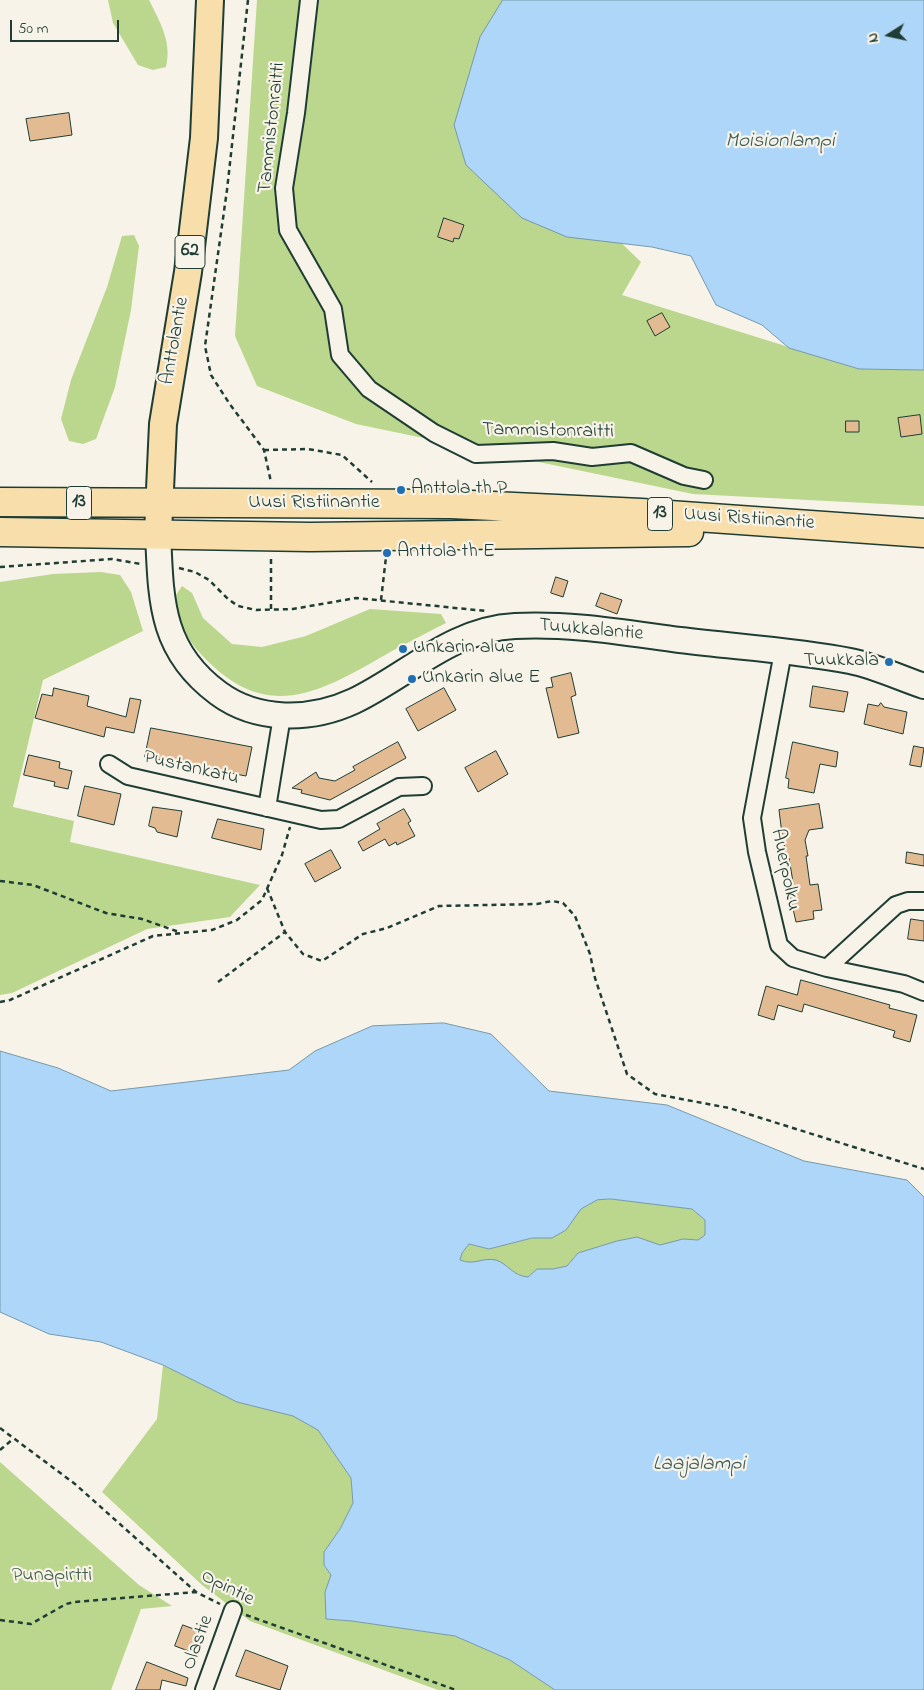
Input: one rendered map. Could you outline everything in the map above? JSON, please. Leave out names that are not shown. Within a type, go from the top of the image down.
[{"type":"highway","name":"Uusi Ristiinantie","points":[[0,502],[451,504],[641,513],[924,533]]},
{"type":"highway","name":"Uusi Ristiinantie","points":[[0,532],[158,533],[310,537],[502,536],[868,528]]},
{"type":"main road","name":"Anttolantie","points":[[158,504],[163,424],[188,272],[204,138],[210,0]]},
{"type":"main road","name":"62","points":[[158,504],[158,533]]},
{"type":"street","name":"Tammistonraitti","points":[[309,0],[296,113],[284,188],[288,230],[333,309],[340,355],[369,389],[434,433],[476,454],[553,451],[592,457],[631,453],[684,476],[704,480]]},
{"type":"street","name":"Tuukkalantie","points":[[158,533],[164,610],[168,630],[188,666],[201,681],[232,704],[282,716],[306,714],[343,706],[456,641],[488,630],[514,626],[579,627],[851,661],[924,686]]},
{"type":"street","name":"Auerpolku","points":[[783,652],[752,818],[757,852],[779,945],[793,958],[826,968],[904,984],[924,992]]},
{"type":"street","points":[[267,808],[282,716]]},
{"type":"street","name":"Pustankatu","points":[[109,764],[128,776],[321,820],[339,819],[399,787],[423,786]]},
{"type":"street","points":[[826,968],[896,905],[908,901],[924,902]]},
{"type":"street","name":"Olastie","points":[[204,1690],[233,1610]]},
{"type":"path","points":[[248,0],[227,190],[205,346],[211,374],[229,403],[264,450],[270,471],[271,490]]},
{"type":"path","points":[[264,450],[308,449],[342,455],[374,484]]},
{"type":"path","points":[[271,552],[271,609]]},
{"type":"path","points":[[381,600],[387,554]]},
{"type":"path","points":[[0,567],[112,559],[160,566],[195,572],[209,580],[238,606],[256,610],[293,609],[356,598],[478,608],[491,612]]},
{"type":"path","points":[[0,1002],[10,1000],[153,936],[212,930],[237,920],[262,900],[282,855],[294,814]]},
{"type":"path","points":[[0,881],[33,885],[106,913],[142,919],[180,933]]},
{"type":"path","points":[[267,888],[285,932],[303,954],[322,961],[363,934],[387,928],[439,906],[537,904],[552,901],[563,903],[574,916],[590,954],[594,978],[627,1074],[655,1094],[729,1108],[924,1169]]},
{"type":"path","points":[[218,982],[285,932]]},
{"type":"path","name":"Opintie","points":[[0,1428],[75,1484],[196,1592],[233,1610],[456,1690]]},
{"type":"path","points":[[0,1450],[13,1439]]},
{"type":"path","points":[[0,1620],[31,1624],[66,1604],[74,1602],[196,1592]]},
{"type":"green space","points":[[108,0],[149,0],[164,32],[167,49],[166,67],[153,70],[138,65],[113,23]]},
{"type":"green space","points":[[257,0],[507,0],[613,235],[641,262],[622,295],[859,369],[924,370],[924,506],[693,494],[356,424],[257,386],[235,336]]},
{"type":"green space","points":[[134,235],[139,246],[131,310],[115,387],[96,439],[83,444],[69,441],[61,419],[71,380],[107,287],[122,236]]},
{"type":"green space","points":[[101,572],[120,575],[131,592],[143,631],[43,680],[13,807],[74,821],[70,842],[260,885],[230,917],[147,929],[12,993],[0,995],[0,582],[53,574]]},
{"type":"green space","points":[[182,586],[192,593],[203,618],[232,644],[262,647],[306,636],[370,609],[441,614],[446,623],[357,671],[315,690],[295,695],[275,696],[255,692],[234,682],[213,666],[192,643],[183,626],[177,607],[176,595]]},
{"type":"green space","points":[[611,1199],[692,1209],[705,1220],[705,1235],[698,1240],[683,1239],[660,1246],[637,1237],[617,1241],[578,1253],[567,1266],[553,1269],[537,1269],[528,1277],[518,1275],[496,1261],[465,1262],[460,1260],[462,1253],[469,1244],[489,1249],[533,1238],[552,1238],[566,1230],[581,1209],[597,1200]]},
{"type":"green space","points":[[163,1365],[237,1402],[294,1416],[318,1430],[351,1478],[353,1503],[340,1529],[324,1552],[324,1565],[331,1575],[325,1592],[326,1619],[455,1636],[510,1660],[555,1690],[438,1690],[250,1621],[202,1585],[102,1492],[157,1419]]},
{"type":"green space","name":"Punapirtti","points":[[0,1462],[139,1585],[172,1606],[141,1609],[111,1690],[0,1690]]},
{"type":"water","name":"Moisionlampi","points":[[503,0],[924,0],[924,370],[859,369],[789,348],[762,325],[716,305],[691,256],[652,247],[567,237],[522,218],[466,165],[454,125],[480,37]]},
{"type":"water","name":"Laajalampi","points":[[444,1023],[491,1034],[549,1091],[667,1105],[804,1161],[907,1180],[924,1197],[924,1690],[555,1690],[510,1660],[455,1636],[326,1619],[325,1592],[331,1575],[324,1565],[324,1552],[340,1529],[353,1503],[351,1478],[318,1430],[293,1416],[237,1402],[163,1365],[101,1342],[49,1334],[0,1312],[0,1051],[58,1068],[111,1091],[289,1070],[315,1051],[372,1026]],"holes":[[[611,1199],[692,1209],[705,1220],[705,1235],[698,1240],[683,1239],[660,1245],[637,1237],[617,1241],[578,1253],[567,1266],[553,1269],[537,1269],[528,1277],[514,1272],[496,1260],[474,1262],[460,1260],[462,1253],[469,1244],[489,1249],[532,1238],[552,1238],[566,1230],[581,1209],[597,1200]]]},
{"type":"building","points":[[69,113],[72,135],[30,141],[26,119]]},
{"type":"building","points":[[444,218],[464,225],[459,239],[454,238],[453,242],[438,237]]},
{"type":"building","points":[[662,313],[670,327],[655,336],[647,321]]},
{"type":"building","points":[[920,415],[922,434],[901,437],[898,418]]},
{"type":"building","points":[[846,421],[859,421],[859,432],[846,432]]},
{"type":"building","points":[[556,577],[568,581],[563,597],[551,593]]},
{"type":"building","points":[[601,593],[622,600],[617,614],[596,606]]},
{"type":"building","points":[[571,673],[576,695],[571,697],[579,733],[558,738],[546,688],[553,687],[551,678]]},
{"type":"building","points":[[813,686],[848,692],[844,712],[810,707]]},
{"type":"building","points":[[54,688],[89,696],[87,706],[126,717],[130,698],[141,700],[134,733],[106,727],[104,737],[35,718],[42,694],[52,696]]},
{"type":"building","points":[[444,688],[456,710],[418,731],[406,709]]},
{"type":"building","points":[[881,703],[884,707],[907,712],[903,734],[864,724],[868,704],[878,706]]},
{"type":"building","points":[[151,728],[252,747],[246,776],[145,757]]},
{"type":"building","points":[[398,742],[406,758],[330,800],[301,793],[302,790],[292,788],[316,772],[319,778],[335,781],[355,770],[353,767]]},
{"type":"building","points":[[793,742],[838,752],[836,767],[820,764],[814,793],[788,788],[789,779],[786,778]]},
{"type":"building","points":[[914,746],[924,748],[921,767],[910,765]]},
{"type":"building","points":[[496,751],[508,774],[478,792],[465,768]]},
{"type":"building","points":[[29,755],[60,762],[59,768],[72,771],[68,789],[54,786],[55,782],[24,775]]},
{"type":"building","points":[[85,786],[121,794],[114,825],[78,816]]},
{"type":"building","points":[[819,804],[823,828],[809,830],[805,840],[810,885],[818,884],[822,910],[813,911],[814,919],[796,922],[790,896],[792,896],[791,888],[794,888],[789,858],[786,859],[784,843],[778,840],[782,834],[779,810]]},
{"type":"building","points":[[153,807],[182,811],[177,837],[157,832],[155,828],[149,826]]},
{"type":"building","points":[[404,809],[411,821],[408,823],[415,836],[397,845],[396,842],[389,846],[385,839],[363,851],[358,842],[380,829],[377,824]]},
{"type":"building","points":[[218,819],[264,829],[261,850],[212,838]]},
{"type":"building","points":[[331,850],[341,868],[315,882],[305,864]]},
{"type":"building","points":[[907,852],[924,855],[924,866],[906,863]]},
{"type":"building","points":[[911,919],[924,921],[924,941],[908,939]]},
{"type":"building","points":[[801,980],[890,1005],[889,1008],[917,1015],[910,1042],[893,1037],[895,1031],[804,1004],[802,1012],[778,1005],[774,1020],[758,1015],[766,986],[797,995]]},
{"type":"building","points":[[183,1625],[199,1631],[191,1652],[175,1646]]},
{"type":"building","points":[[246,1650],[288,1666],[280,1690],[236,1676]]},
{"type":"building","points":[[147,1662],[188,1678],[186,1686],[162,1680],[160,1690],[136,1690]]},
{"type":"place","name":"Anttola th P","points":[[401,490]]},
{"type":"place","name":"Anttola th E","points":[[387,553]]},
{"type":"place","name":"Unkarin alue","points":[[403,649]]},
{"type":"place","name":"Tuukkala","points":[[889,662]]},
{"type":"place","name":"Unkarin alue E","points":[[412,679]]}]
